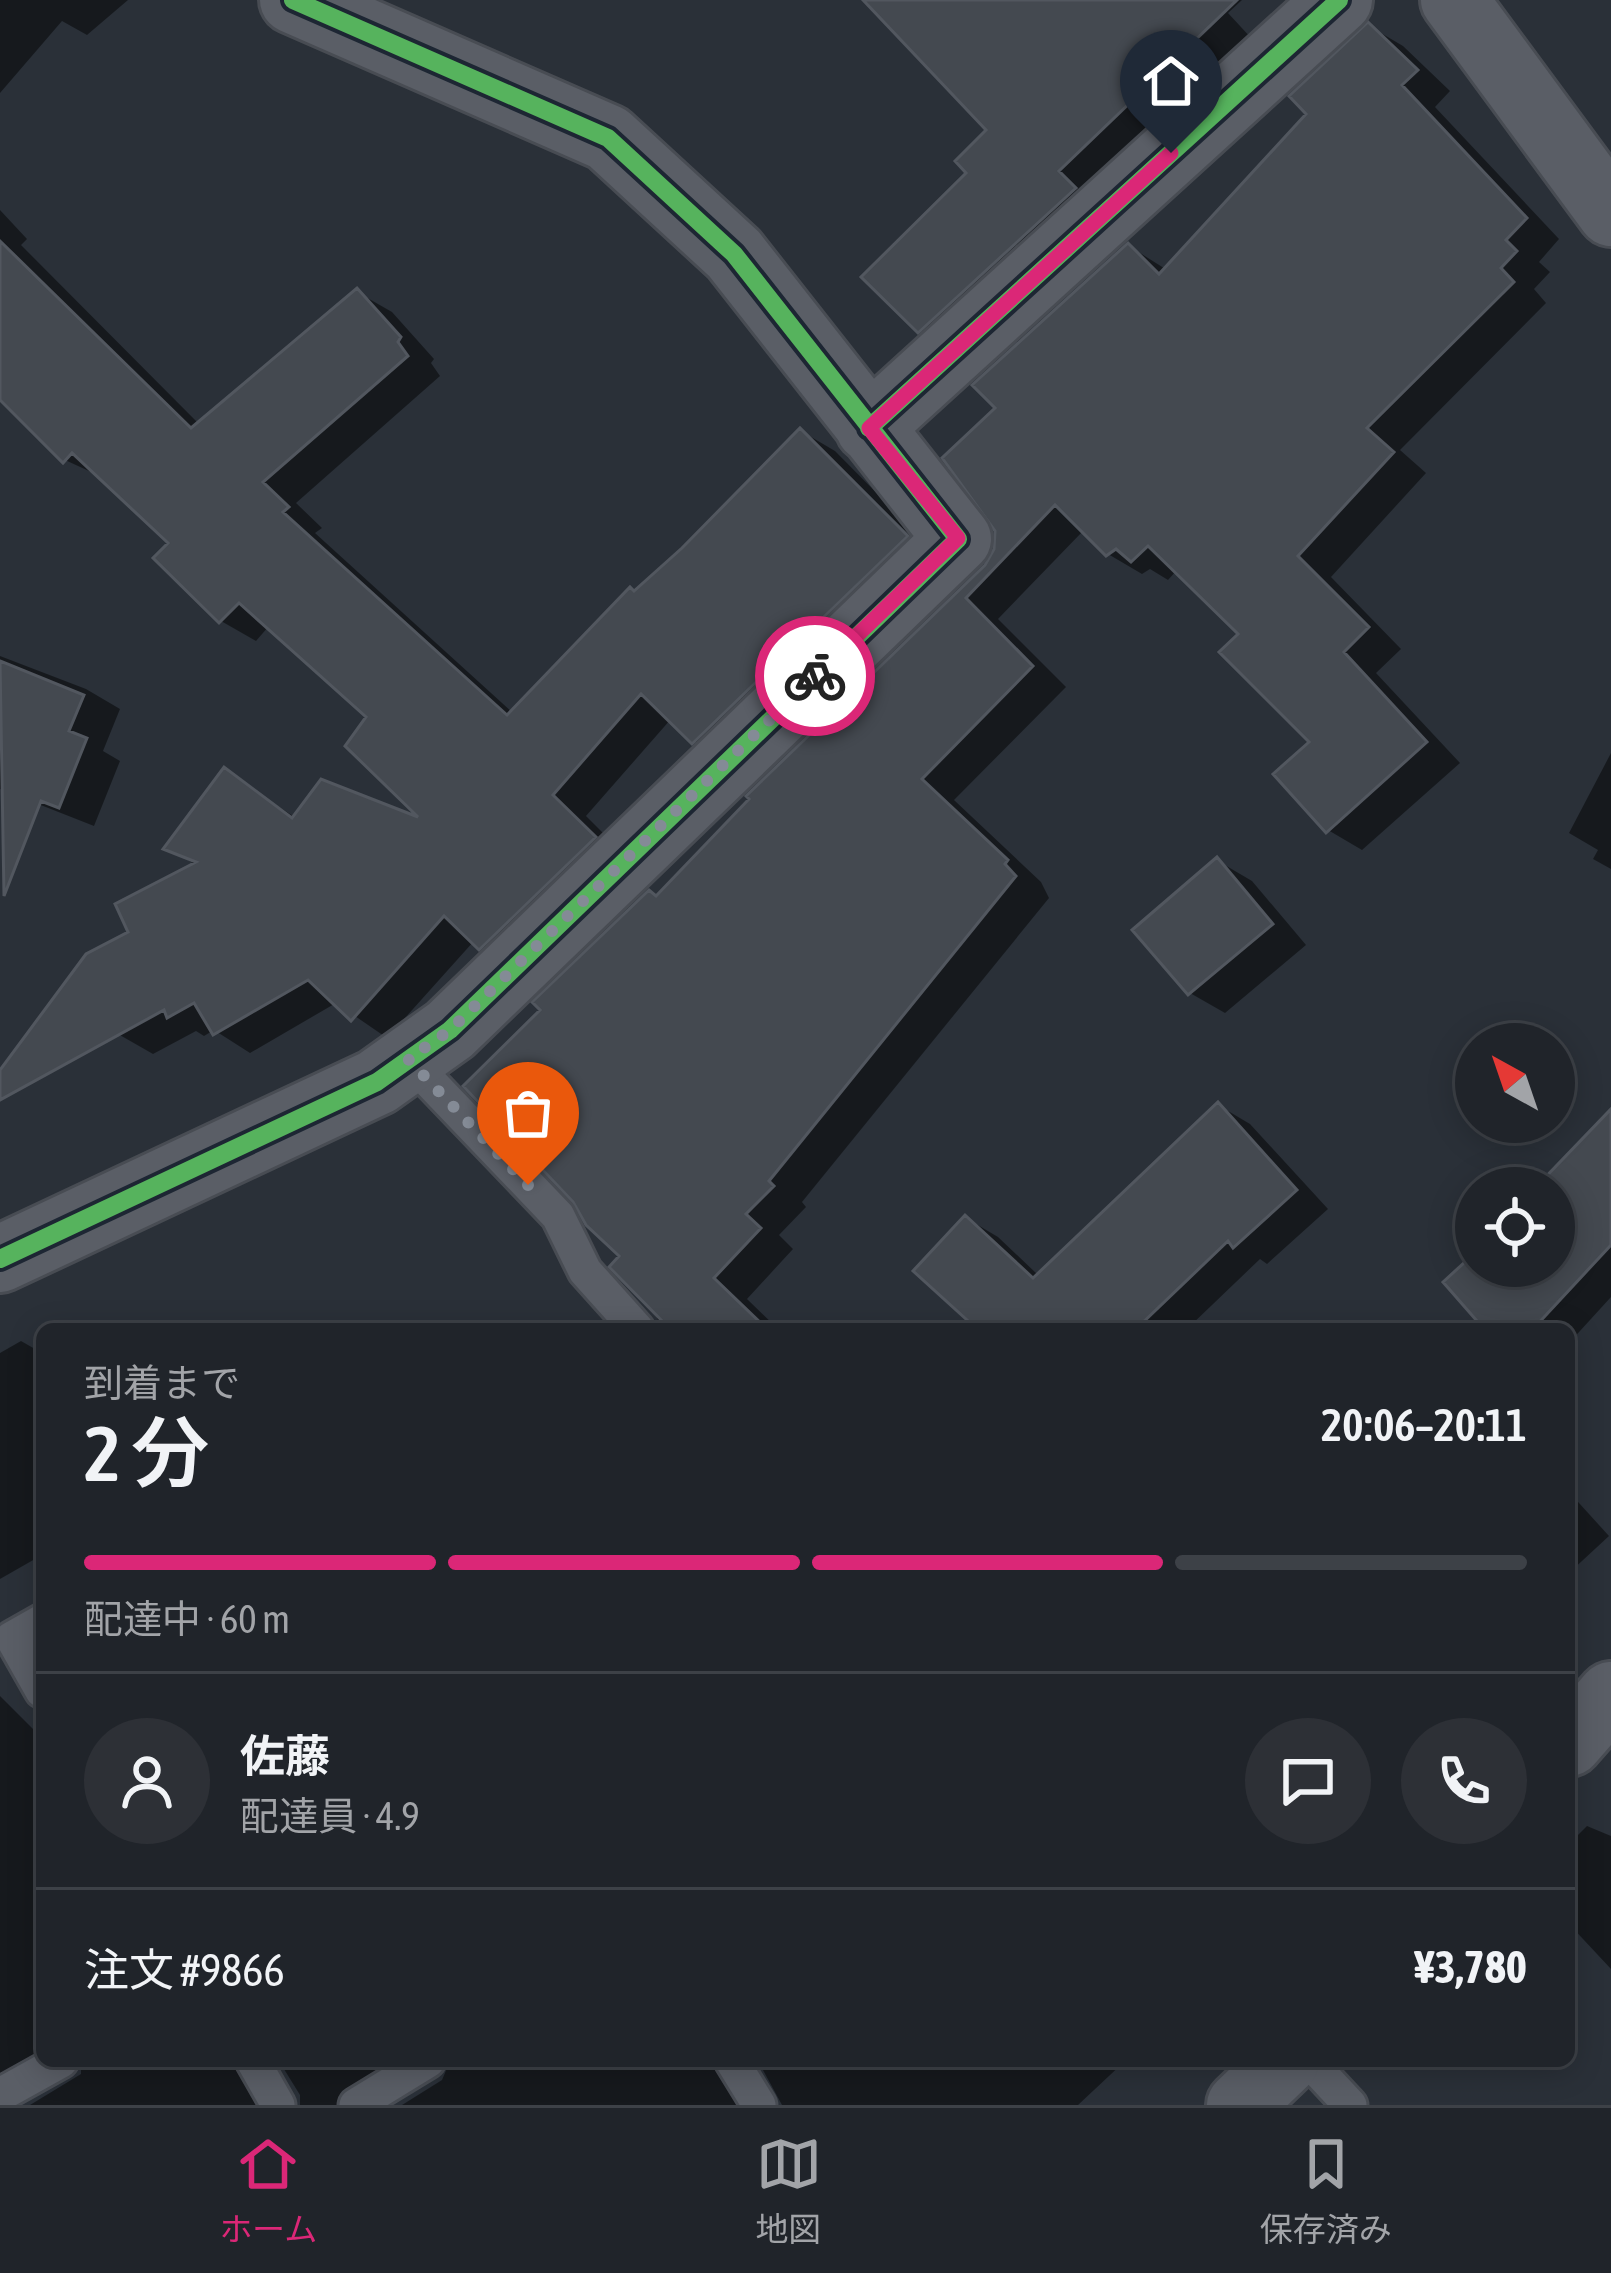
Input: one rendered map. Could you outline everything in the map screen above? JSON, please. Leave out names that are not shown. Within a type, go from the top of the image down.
[{"type":"street","points":[[0,1259],[376,1082],[450,1030],[958,538],[734,254],[608,139],[293,0]]},
{"type":"street","points":[[869,428],[1339,0]]},
{"type":"street","points":[[1454,0],[1611,212]]},
{"type":"street","points":[[1575,1735],[1611,1695]]},
{"type":"street","points":[[1240,2105],[1280,2067]]},
{"type":"lane","points":[[408,1059],[558,1216],[585,1271],[633,1323]]},
{"type":"lane","points":[[36,1624],[12,1638],[36,1680]]},
{"type":"lane","points":[[0,2095],[50,2067]]},
{"type":"lane","points":[[256,2067],[278,2105]]},
{"type":"lane","points":[[356,2105],[418,2067]]},
{"type":"lane","points":[[737,2067],[759,2105]]},
{"type":"lane","points":[[1315,2067],[1350,2105]]},
{"type":"building","points":[[863,0],[1237,0],[1059,171],[1076,188],[918,333],[861,277],[966,173],[955,161],[986,130]]},
{"type":"building","points":[[1368,22],[1418,70],[1402,85],[1527,218],[1506,240],[1517,251],[1501,268],[1514,282],[1367,428],[1394,452],[1298,556],[1369,627],[1344,652],[1427,742],[1326,833],[1273,774],[1309,742],[1219,652],[1238,634],[1148,546],[1131,562],[1116,549],[1106,556],[1055,505],[966,598],[1033,666],[922,779],[1008,860],[1005,864],[1016,876],[769,1181],[774,1186],[746,1214],[761,1228],[714,1278],[761,1323],[664,1323],[609,1267],[619,1256],[463,1086],[540,1010],[532,1002],[649,890],[656,896],[749,799],[746,796],[985,565],[994,549],[995,531],[942,458],[995,408],[972,385],[1128,243],[1159,274],[1306,114],[1289,96]]},
{"type":"building","points":[[0,241],[191,428],[357,288],[401,337],[398,342],[408,356],[263,482],[289,507],[283,512],[507,715],[630,587],[634,591],[682,548],[800,428],[908,536],[692,744],[641,694],[553,795],[596,837],[479,950],[444,916],[351,1021],[308,980],[213,1035],[194,1003],[167,1018],[164,1010],[0,1100],[0,1070],[86,954],[128,932],[115,904],[196,862],[163,849],[224,767],[292,818],[321,779],[418,817],[345,746],[366,717],[239,603],[219,623],[153,558],[168,543],[72,453],[63,463],[0,400]]},
{"type":"building","points":[[0,661],[84,695],[69,731],[87,738],[59,808],[41,801],[4,896]]},
{"type":"building","points":[[1217,857],[1273,924],[1188,995],[1132,930]]},
{"type":"building","points":[[1218,1102],[1297,1190],[1233,1248],[1228,1241],[1142,1323],[970,1323],[913,1271],[965,1215],[1033,1278]]},
{"type":"building","points":[[1611,1109],[1611,1245],[1575,1284],[1575,1167],[1555,1167]]},
{"type":"building","points":[[1455,1271],[1455,1287],[1572,1287],[1539,1323],[1479,1323],[1443,1282]]},
{"type":"cycle path","points":[[0,1259],[377,1082],[450,1030],[958,539],[734,254],[608,138],[293,0]]},
{"type":"cycle path","points":[[869,428],[1339,0]]},
{"type":"way so far","points":[[528,1185],[408,1059],[450,1030],[815,676]]},
{"type":"route","points":[[815,676],[958,538],[869,428],[1171,153]]}]
